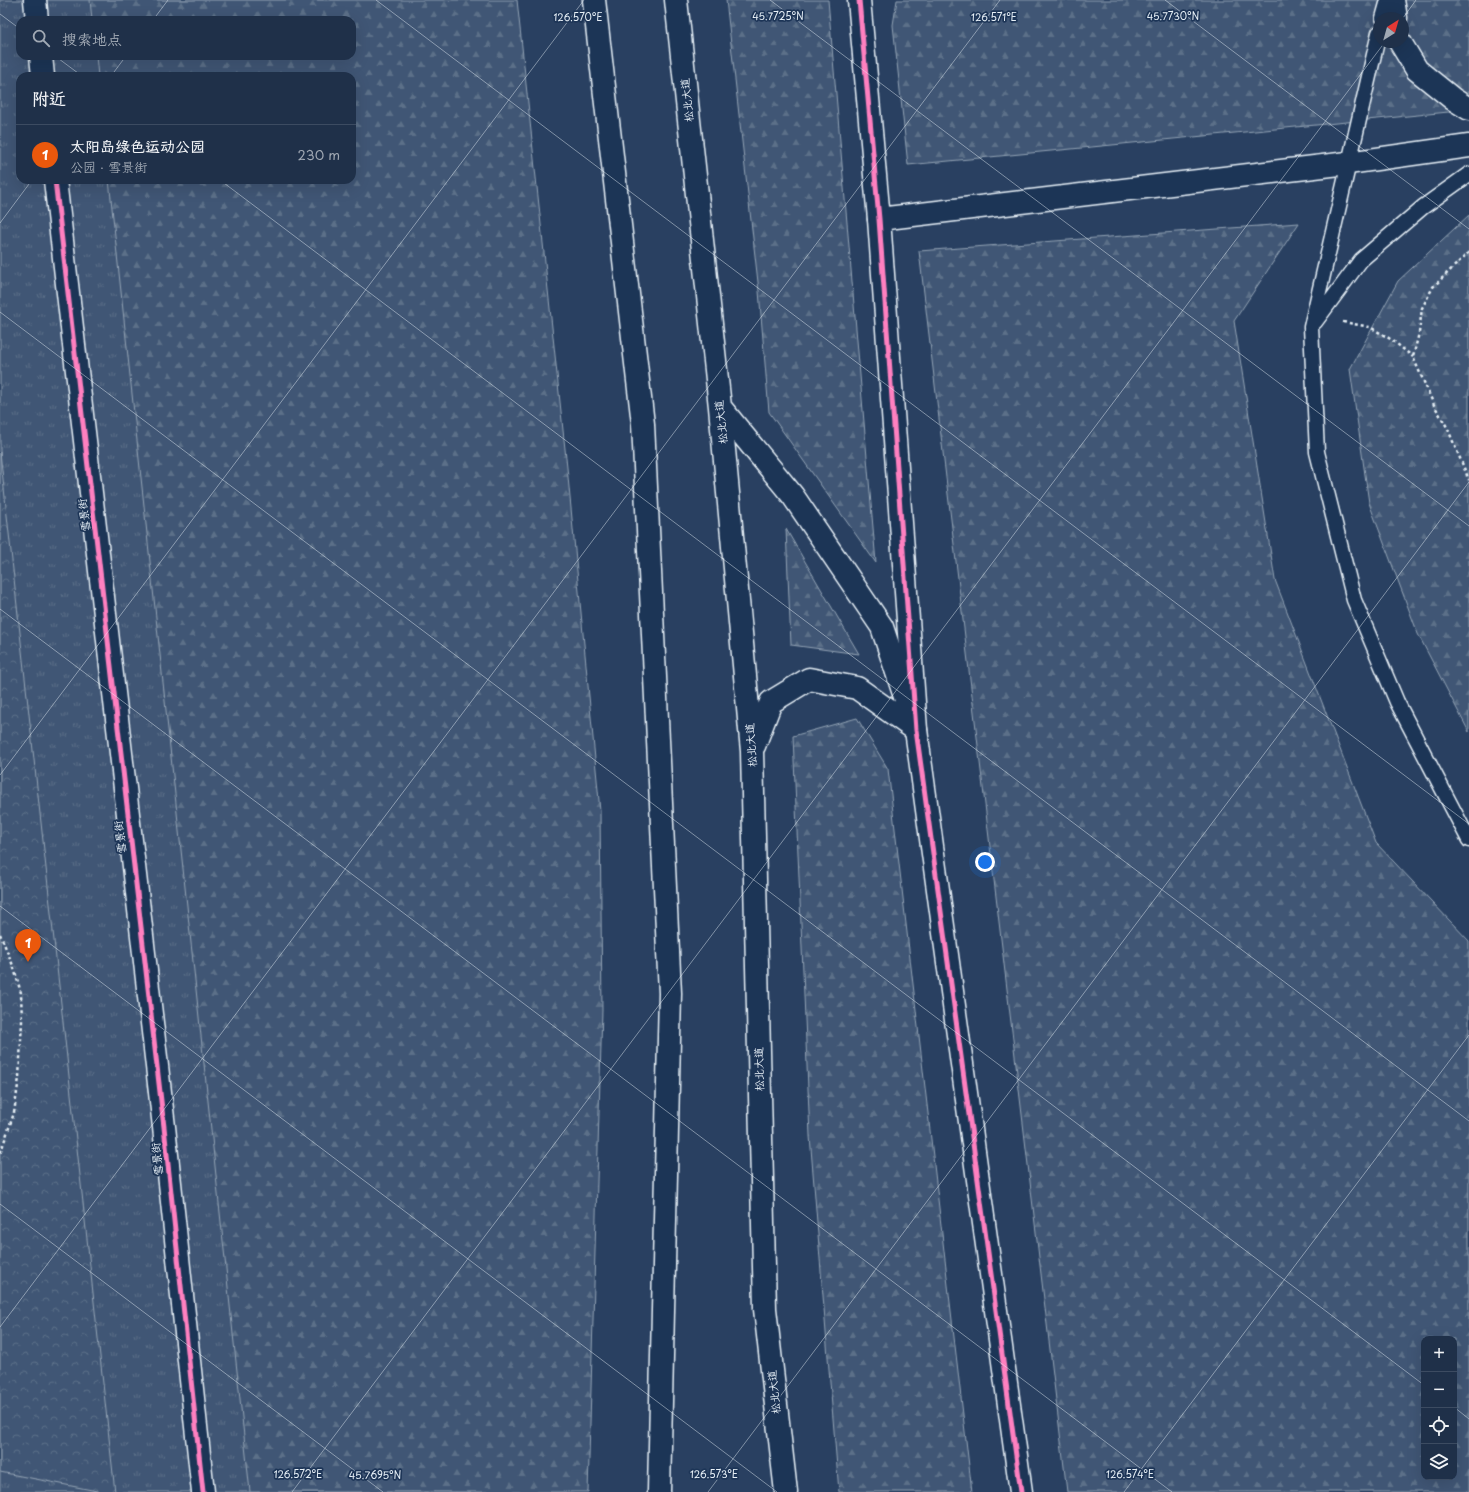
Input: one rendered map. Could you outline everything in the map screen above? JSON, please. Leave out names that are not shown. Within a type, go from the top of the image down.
[{"type":"main road","points":[[34,0],[36,16]]},
{"type":"main road","points":[[594,0],[644,424],[670,992],[660,1492]]},
{"type":"main road","name":"松北大道","points":[[676,0],[720,407],[752,751],[765,1309],[786,1492]]},
{"type":"main road","points":[[859,0],[878,219],[916,730],[1021,1492]]},
{"type":"main road","points":[[1393,0],[1395,12]]},
{"type":"main road","points":[[1404,48],[1417,70],[1453,99],[1469,108]]},
{"type":"main road","points":[[41,60],[43,72]]},
{"type":"main road","points":[[878,219],[1348,163],[1469,146]]},
{"type":"main road","name":"雪景街","points":[[55,184],[164,1127],[203,1492]]},
{"type":"main road","points":[[720,407],[793,496],[882,627],[916,730]]},
{"type":"main road","points":[[752,751],[770,702],[809,679],[857,688],[916,730]]},
{"type":"lane","points":[[1385,12],[1388,0]]},
{"type":"lane","points":[[1375,48],[1311,327],[1317,452],[1354,600],[1397,702],[1469,840]]},
{"type":"lane","points":[[1311,327],[1361,260],[1423,207],[1469,174]]},
{"type":"path","points":[[1413,357],[1419,332],[1422,308],[1433,287],[1469,252]]},
{"type":"path","points":[[1321,314],[1347,323],[1370,327],[1392,340],[1413,357],[1434,405],[1447,427],[1469,480]]},
{"type":"path","points":[[0,934],[14,968],[21,993],[22,1021],[19,1078],[14,1113],[0,1154]]},
{"type":"green space","points":[[0,0],[340,0],[341,16],[16,16],[16,60],[345,60],[346,72],[16,72],[16,184],[352,184],[471,1492],[0,1492]]},
{"type":"green space","points":[[90,0],[517,0],[568,477],[600,811],[602,1010],[588,1492],[250,1492],[109,184],[356,184],[356,72],[98,72],[96,60],[356,60],[356,16],[92,16]]},
{"type":"green space","points":[[726,0],[828,0],[876,563],[769,412],[759,291]]},
{"type":"green space","points":[[897,0],[1469,0],[1469,110],[908,165],[893,25]]},
{"type":"green space","points":[[1469,215],[1469,732],[1418,634],[1369,503],[1350,369],[1398,281]]},
{"type":"green space","points":[[1299,223],[1234,321],[1275,580],[1376,843],[1469,941],[1469,1492],[1067,1492],[919,251]]},
{"type":"green space","points":[[0,452],[115,1492],[102,1492],[0,1472]]},
{"type":"green space","points":[[786,529],[859,654],[791,645]]},
{"type":"green space","points":[[857,718],[888,769],[972,1492],[839,1492],[810,1136],[793,736]]},
{"type":"cycle path","points":[[859,0],[879,219],[916,730],[1021,1492]]},
{"type":"cycle path","points":[[55,184],[164,1127],[203,1492]]},
{"type":"place","name":"太阳岛绿色运动公园","points":[[28,962]]}]
